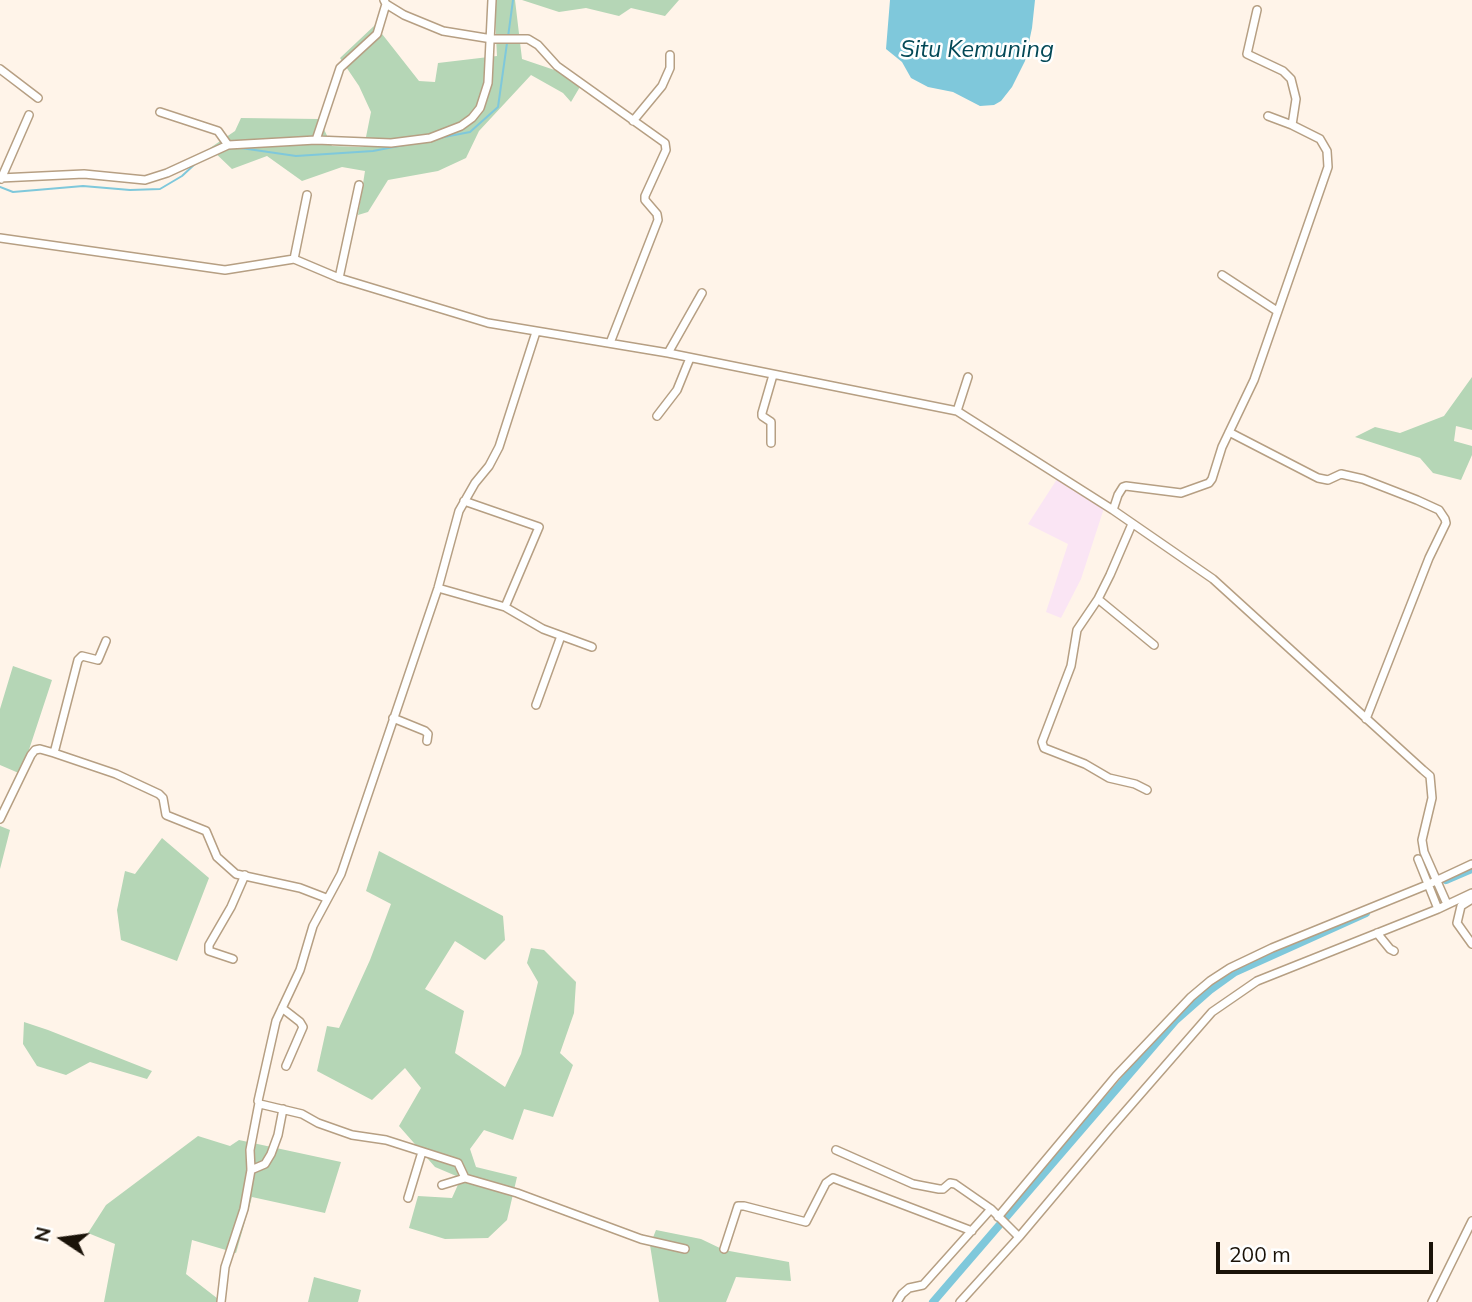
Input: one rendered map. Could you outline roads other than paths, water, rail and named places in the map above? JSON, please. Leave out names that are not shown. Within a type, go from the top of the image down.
[{"type":"street","points":[[29,115],[0,179],[84,174],[145,180],[228,145],[316,140],[391,143],[430,138],[461,126],[472,118],[485,97],[490,64],[492,0]]},
{"type":"street","points":[[316,140],[340,68],[377,34],[385,2],[404,15],[443,31],[490,38],[528,39],[538,45],[557,66],[667,146],[645,196],[645,200],[657,214],[657,225],[610,343]]},
{"type":"street","points":[[1257,10],[1247,52],[1248,55],[1283,71],[1290,79],[1296,100],[1292,125]]},
{"type":"street","points":[[633,121],[662,86],[670,68],[670,55]]},
{"type":"street","points":[[0,69],[38,99]]},
{"type":"street","points":[[160,112],[218,131],[228,145]]},
{"type":"street","points":[[1114,510],[1118,495],[1126,486],[1181,493],[1209,483],[1254,380],[1328,167],[1327,151],[1320,139],[1268,116]]},
{"type":"street","points":[[339,278],[359,185]]},
{"type":"street","points":[[294,259],[307,195]]},
{"type":"street","points":[[0,238],[225,270],[294,259],[339,278],[477,320],[668,353],[957,411],[1114,510],[1213,579],[1430,776],[1432,798],[1422,840],[1436,881],[1446,900]]},
{"type":"street","points":[[1222,275],[1277,311]]},
{"type":"street","points":[[668,353],[702,293]]},
{"type":"street","points":[[221,1302],[225,1267],[244,1209],[251,1170],[250,1150],[258,1097],[276,1021],[300,970],[313,926],[341,874],[438,588],[459,511],[499,447],[536,332]]},
{"type":"street","points":[[657,416],[677,390],[690,358]]},
{"type":"street","points":[[771,443],[771,422],[762,416],[762,413],[773,375]]},
{"type":"street","points":[[957,411],[968,377]]},
{"type":"street","points":[[1229,432],[1321,480],[1341,474],[1363,479],[1438,510],[1445,519],[1446,523],[1429,558],[1366,719]]},
{"type":"street","points":[[464,501],[539,527],[505,607]]},
{"type":"street","points":[[1132,524],[1098,599],[1077,630],[1071,666],[1042,745],[1109,778],[1135,784],[1147,790]]},
{"type":"street","points":[[438,588],[505,607],[543,629],[592,647]]},
{"type":"street","points":[[1098,599],[1154,645]]},
{"type":"street","points":[[537,705],[561,636]]},
{"type":"street","points":[[54,754],[78,660],[82,656],[98,660],[106,640]]},
{"type":"street","points":[[393,718],[425,730],[428,734],[427,741]]},
{"type":"street","points":[[0,819],[31,755],[40,749],[116,774],[159,794],[163,798],[166,815],[206,831],[216,857],[236,873],[300,888],[326,898]]},
{"type":"street","points":[[1418,859],[1436,906]]},
{"type":"street","points":[[1000,1218],[1116,1076],[1191,997],[1210,981],[1272,948],[1427,886],[1472,864]]},
{"type":"street","points":[[233,959],[209,951],[209,946],[245,875]]},
{"type":"street","points":[[960,1302],[1212,1012],[1257,981],[1377,933],[1446,900],[1472,893]]},
{"type":"street","points":[[1472,899],[1461,906],[1457,923],[1472,944]]},
{"type":"street","points":[[1377,933],[1394,951]]},
{"type":"street","points":[[282,1008],[303,1027],[286,1066]]},
{"type":"street","points":[[259,1103],[302,1114],[318,1123],[352,1135],[386,1140],[458,1163],[465,1178]]},
{"type":"street","points":[[251,1170],[265,1164],[271,1154],[283,1109]]},
{"type":"street","points":[[836,1150],[913,1184],[943,1189],[950,1183],[955,1184],[991,1209],[1016,1235]]},
{"type":"street","points":[[408,1198],[422,1152]]},
{"type":"street","points":[[442,1185],[465,1178],[517,1193],[641,1239],[685,1249]]},
{"type":"street","points":[[724,1249],[738,1206],[806,1222],[826,1183],[833,1178],[971,1231]]},
{"type":"street","points":[[897,1302],[909,1288],[923,1285],[991,1209]]},
{"type":"street","points":[[1432,1302],[1472,1221]]},
{"type":"water","name":"Situ Kemuning","points":[[890,0],[1035,0],[1025,61],[1012,87],[1001,101],[994,105],[980,106],[953,92],[928,87],[911,78],[902,62],[886,49]]},
{"type":"waterway","points":[[508,37],[513,0]]},
{"type":"waterway","points":[[439,138],[470,132],[498,107],[507,43]]},
{"type":"waterway","points":[[241,148],[296,156],[373,151],[409,144]]},
{"type":"waterway","points":[[0,187],[13,192],[83,186],[130,190],[160,189],[182,176],[196,163]]},
{"type":"waterway","points":[[1446,880],[1472,869]]},
{"type":"waterway","points":[[933,1302],[1176,1020],[1235,972],[1366,913]]}]
